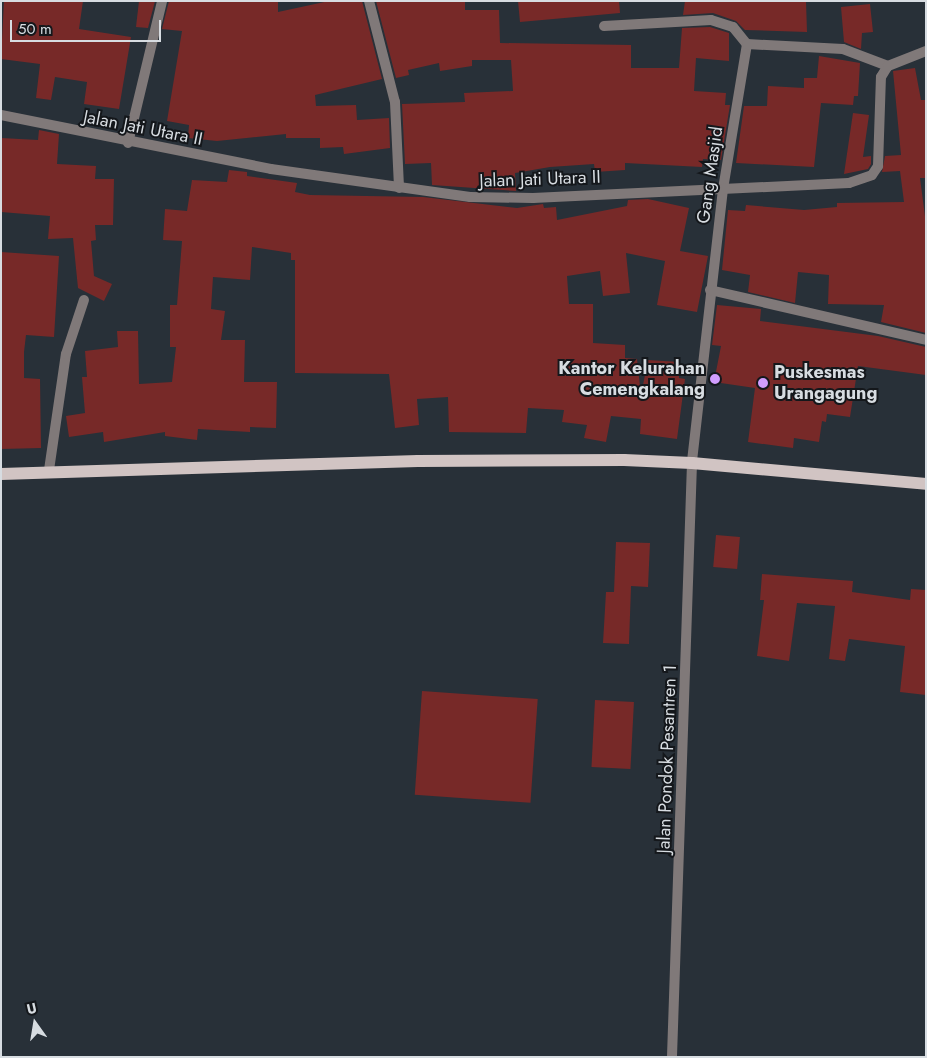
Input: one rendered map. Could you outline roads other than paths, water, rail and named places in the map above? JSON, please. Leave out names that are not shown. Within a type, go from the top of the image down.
[{"type":"main road","points":[[1,474],[49,470],[418,461],[692,463],[926,484]]},
{"type":"street","points":[[128,143],[162,1]]},
{"type":"street","points":[[369,1],[395,102],[399,188]]},
{"type":"street","points":[[604,26],[711,20],[733,27],[747,44],[842,50],[888,66],[926,51]]},
{"type":"street","name":"Gang Masjid","points":[[692,463],[722,189],[747,44]]},
{"type":"street","name":"Jalan Jati Utara II","points":[[1,115],[128,143],[399,188],[496,199],[849,183],[872,175],[878,166],[879,86],[888,66]]},
{"type":"street","points":[[710,290],[926,340]]},
{"type":"street","points":[[49,470],[66,354],[84,300]]},
{"type":"street","name":"Jalan Pondok Pesantren 1","points":[[672,1057],[692,463]]},
{"type":"place","name":"Kantor Kelurahan Cemengkalang","points":[[715,379]]},
{"type":"place","name":"Puskesmas Urangagung","points":[[763,383]]}]
